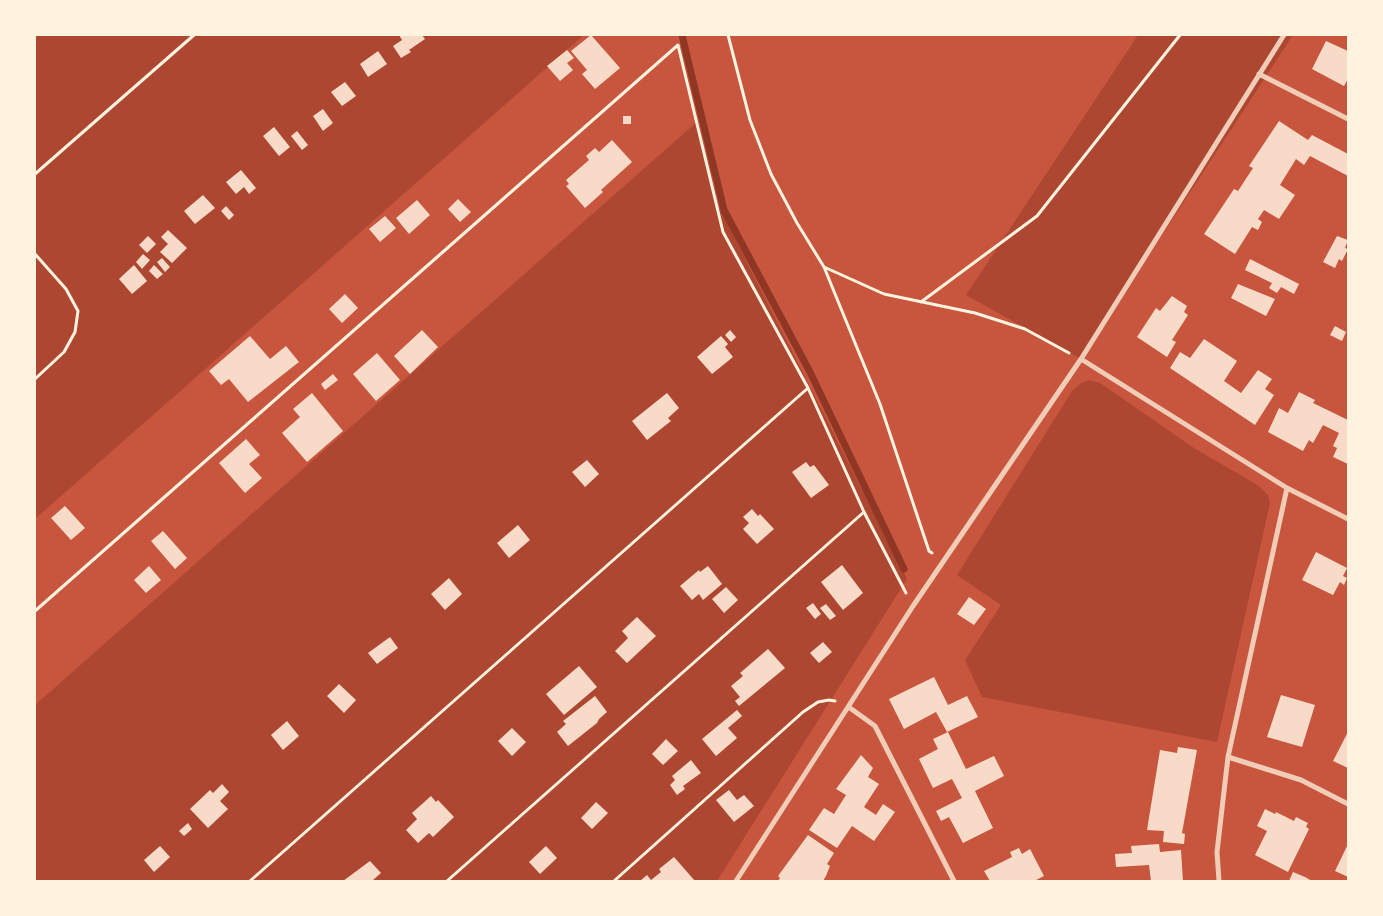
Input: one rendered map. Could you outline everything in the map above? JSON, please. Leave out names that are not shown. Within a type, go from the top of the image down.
[{"type":"street","points":[[738,880],[914,606],[1081,359],[1284,35]]},
{"type":"street","points":[[1259,74],[1348,119]]},
{"type":"street","points":[[1081,359],[1287,488],[1348,520]]},
{"type":"street","points":[[1219,881],[1217,852],[1228,757],[1287,488]]},
{"type":"street","points":[[850,708],[875,726],[954,881]]},
{"type":"street","points":[[1228,757],[1301,780],[1348,804]]},
{"type":"path","points":[[35,174],[194,35]]},
{"type":"path","points":[[728,35],[750,120],[771,174],[797,223],[824,267],[880,404],[929,551],[945,560]]},
{"type":"path","points":[[921,302],[1037,216],[1180,35]]},
{"type":"path","points":[[35,611],[678,44],[723,232],[808,388],[864,512],[914,606]]},
{"type":"path","points":[[35,254],[66,289],[78,312],[74,332],[64,352],[35,378]]},
{"type":"path","points":[[824,267],[884,294],[975,313],[1025,329],[1081,359]]},
{"type":"path","points":[[250,881],[808,388]]},
{"type":"path","points":[[447,881],[864,512]]},
{"type":"path","points":[[614,881],[803,712],[818,702],[829,700],[850,708]]},
{"type":"shaded area","points":[[35,35],[584,35],[35,519]]},
{"type":"shaded area","points":[[1138,35],[1293,35],[1081,359],[966,295]]},
{"type":"shaded area","points":[[698,121],[715,199],[907,579],[717,881],[35,881],[35,705]]},
{"type":"shaded area","points":[[1089,380],[1100,383],[1194,448],[1259,486],[1268,495],[1270,503],[1217,742],[982,697],[965,660],[1001,605],[957,575],[1072,391],[1081,383]]},
{"type":"building","points":[[399,35],[422,35],[425,39],[409,50],[411,52],[401,58],[393,46],[402,40]]},
{"type":"building","points":[[591,35],[620,68],[595,89],[582,74],[587,70],[571,51]]},
{"type":"building","points":[[1326,41],[1348,51],[1348,79],[1344,86],[1312,69]]},
{"type":"building","points":[[567,50],[574,58],[567,63],[573,70],[560,81],[547,66]]},
{"type":"building","points":[[378,51],[387,64],[368,77],[360,64]]},
{"type":"building","points":[[345,82],[356,96],[342,106],[331,92]]},
{"type":"building","points":[[323,109],[333,123],[323,131],[313,116]]},
{"type":"building","points":[[623,116],[631,116],[631,124],[623,124]]},
{"type":"building","points":[[1279,121],[1308,140],[1312,135],[1348,154],[1348,176],[1310,156],[1304,165],[1296,159],[1280,185],[1295,195],[1279,219],[1264,210],[1258,219],[1262,222],[1258,230],[1252,227],[1235,254],[1204,234],[1234,189],[1238,191],[1253,168],[1249,166]]},
{"type":"building","points":[[274,127],[290,147],[279,156],[263,136]]},
{"type":"building","points":[[297,131],[308,145],[302,150],[291,136]]},
{"type":"building","points":[[612,140],[632,162],[601,190],[603,192],[585,208],[566,186],[569,184],[566,180],[589,160],[586,156],[595,148],[599,152]]},
{"type":"building","points":[[241,170],[256,188],[249,194],[244,187],[236,194],[226,182]]},
{"type":"building","points":[[203,195],[215,208],[195,224],[184,211]]},
{"type":"building","points":[[458,199],[471,212],[460,222],[448,209]]},
{"type":"building","points":[[417,200],[430,215],[409,234],[396,218]]},
{"type":"building","points":[[226,206],[234,215],[229,220],[221,211]]},
{"type":"building","points":[[385,216],[396,228],[380,242],[369,229]]},
{"type":"building","points":[[168,230],[187,248],[172,263],[160,252],[168,244],[161,237]]},
{"type":"building","points":[[148,236],[156,244],[147,253],[139,245]]},
{"type":"building","points":[[1337,236],[1348,240],[1345,248],[1348,249],[1342,261],[1339,259],[1335,268],[1323,262]]},
{"type":"building","points":[[143,254],[150,260],[142,269],[136,262]]},
{"type":"building","points":[[162,258],[170,267],[165,272],[157,262]]},
{"type":"building","points":[[1250,259],[1299,284],[1294,294],[1281,287],[1277,293],[1269,288],[1272,283],[1245,270]]},
{"type":"building","points":[[134,265],[147,281],[132,294],[119,279]]},
{"type":"building","points":[[154,265],[163,274],[157,279],[149,271]]},
{"type":"building","points":[[1238,284],[1275,299],[1266,316],[1231,298]]},
{"type":"building","points":[[345,294],[358,308],[342,323],[329,309]]},
{"type":"building","points":[[1172,296],[1187,306],[1184,312],[1188,315],[1172,340],[1176,342],[1167,357],[1137,337],[1156,308],[1160,311]]},
{"type":"building","points":[[1335,326],[1346,332],[1342,341],[1330,335]]},
{"type":"building","points":[[422,330],[438,347],[410,374],[394,356]]},
{"type":"building","points":[[730,330],[736,337],[731,342],[725,335]]},
{"type":"building","points":[[250,336],[270,359],[286,346],[299,362],[248,402],[229,379],[221,385],[209,371]]},
{"type":"building","points":[[721,336],[728,344],[725,347],[733,357],[712,374],[697,357]]},
{"type":"building","points":[[1204,339],[1237,361],[1224,381],[1241,393],[1258,370],[1272,379],[1265,389],[1274,395],[1255,425],[1170,368],[1180,352],[1190,358]]},
{"type":"building","points":[[377,353],[400,380],[376,401],[353,374]]},
{"type":"building","points":[[333,374],[338,380],[325,390],[321,384]]},
{"type":"building","points":[[1299,392],[1315,400],[1313,403],[1348,420],[1348,464],[1333,457],[1337,448],[1333,446],[1339,433],[1323,425],[1313,443],[1309,440],[1303,451],[1268,432],[1279,408],[1288,413]]},
{"type":"building","points":[[312,393],[343,431],[307,462],[282,433],[300,417],[293,409]]},
{"type":"building","points":[[667,393],[679,408],[668,418],[671,421],[647,440],[632,421]]},
{"type":"building","points":[[246,439],[260,455],[249,464],[262,478],[245,493],[219,463]]},
{"type":"building","points":[[587,460],[599,474],[585,487],[572,472]]},
{"type":"building","points":[[806,462],[810,467],[814,465],[829,485],[811,498],[792,472]]},
{"type":"building","points":[[65,506],[85,528],[71,540],[51,518]]},
{"type":"building","points":[[752,509],[758,516],[760,514],[774,529],[757,544],[743,529],[749,523],[743,517]]},
{"type":"building","points":[[518,525],[530,540],[509,558],[497,543]]},
{"type":"building","points":[[163,531],[187,558],[175,569],[151,541]]},
{"type":"building","points":[[1316,552],[1347,568],[1343,576],[1347,578],[1344,585],[1340,582],[1333,595],[1302,580]]},
{"type":"building","points":[[842,565],[863,593],[843,610],[821,582]]},
{"type":"building","points":[[149,566],[161,580],[146,593],[134,580]]},
{"type":"building","points":[[708,566],[722,584],[703,600],[699,594],[692,600],[680,586],[699,570],[700,572]]},
{"type":"building","points":[[449,578],[462,594],[445,610],[431,594]]},
{"type":"building","points":[[726,587],[738,600],[724,613],[712,599]]},
{"type":"building","points":[[969,597],[986,609],[974,625],[957,614]]},
{"type":"building","points":[[813,603],[821,614],[815,619],[806,608]]},
{"type":"building","points":[[826,604],[836,616],[830,620],[820,608]]},
{"type":"building","points":[[637,617],[656,636],[627,663],[615,651],[628,638],[622,631]]},
{"type":"building","points":[[390,637],[398,648],[377,664],[368,653]]},
{"type":"building","points":[[823,642],[832,652],[819,663],[810,653]]},
{"type":"building","points":[[768,649],[785,668],[739,706],[735,701],[740,697],[731,686],[743,676],[740,673]]},
{"type":"building","points":[[579,666],[597,687],[564,715],[546,694]]},
{"type":"building","points":[[934,677],[948,705],[967,696],[978,717],[947,732],[936,712],[904,729],[889,699]]},
{"type":"building","points":[[339,684],[356,700],[344,713],[327,696]]},
{"type":"building","points":[[1281,695],[1315,705],[1302,747],[1267,737]]},
{"type":"building","points":[[595,696],[607,712],[597,723],[568,746],[557,732],[566,724],[563,721]]},
{"type":"building","points":[[737,710],[742,716],[728,728],[737,738],[716,756],[702,739]]},
{"type":"building","points":[[287,721],[299,736],[283,750],[271,735]]},
{"type":"building","points":[[512,728],[526,742],[512,756],[498,741]]},
{"type":"building","points":[[948,732],[966,769],[994,756],[1004,776],[975,791],[993,828],[963,843],[949,817],[941,821],[936,811],[962,798],[952,779],[933,788],[919,759],[938,749],[933,739]]},
{"type":"building","points":[[1348,732],[1348,768],[1333,761]]},
{"type":"building","points":[[666,739],[678,751],[663,765],[652,754]]},
{"type":"building","points":[[1178,747],[1197,750],[1182,833],[1185,834],[1184,844],[1163,842],[1164,831],[1147,830],[1160,750],[1177,753]]},
{"type":"building","points":[[861,755],[873,768],[868,777],[879,784],[864,807],[876,815],[883,804],[895,812],[874,841],[852,826],[837,848],[809,830],[824,808],[834,814],[846,795],[836,789]]},
{"type":"building","points":[[691,760],[701,773],[683,786],[685,789],[677,795],[670,785],[675,780],[672,776]]},
{"type":"building","points":[[222,784],[229,792],[220,801],[228,809],[208,828],[190,809],[210,790],[213,793]]},
{"type":"building","points":[[729,790],[737,800],[744,795],[754,806],[734,822],[716,800]]},
{"type":"building","points":[[431,796],[436,802],[438,800],[454,817],[433,837],[429,833],[418,843],[406,830],[417,819],[412,813]]},
{"type":"building","points":[[596,802],[608,813],[592,829],[581,818]]},
{"type":"building","points":[[1265,809],[1294,821],[1296,817],[1308,823],[1306,827],[1309,829],[1288,872],[1255,855],[1267,831],[1257,826]]},
{"type":"building","points":[[188,823],[192,829],[184,836],[179,831]]},
{"type":"building","points":[[808,835],[834,853],[827,864],[830,866],[823,881],[778,881],[780,878],[778,876]]},
{"type":"building","points":[[1159,844],[1160,852],[1181,850],[1183,881],[1151,881],[1149,865],[1116,867],[1115,854],[1132,853],[1131,846]]},
{"type":"building","points":[[1348,844],[1348,877],[1335,871]]},
{"type":"building","points":[[160,846],[170,857],[154,872],[144,860]]},
{"type":"building","points":[[546,846],[557,858],[540,874],[529,862]]},
{"type":"building","points":[[1019,848],[1022,854],[1030,849],[1044,876],[1034,881],[990,881],[984,871],[1012,857],[1010,852]]},
{"type":"building","points":[[674,857],[695,881],[640,881],[647,875],[651,880],[661,872],[659,869]]},
{"type":"building","points":[[370,861],[381,873],[374,881],[343,881]]},
{"type":"building","points":[[1293,872],[1305,877],[1312,881],[1289,881]]},
{"type":"waterway","points":[[682,35],[724,210],[810,372],[904,569]]}]
